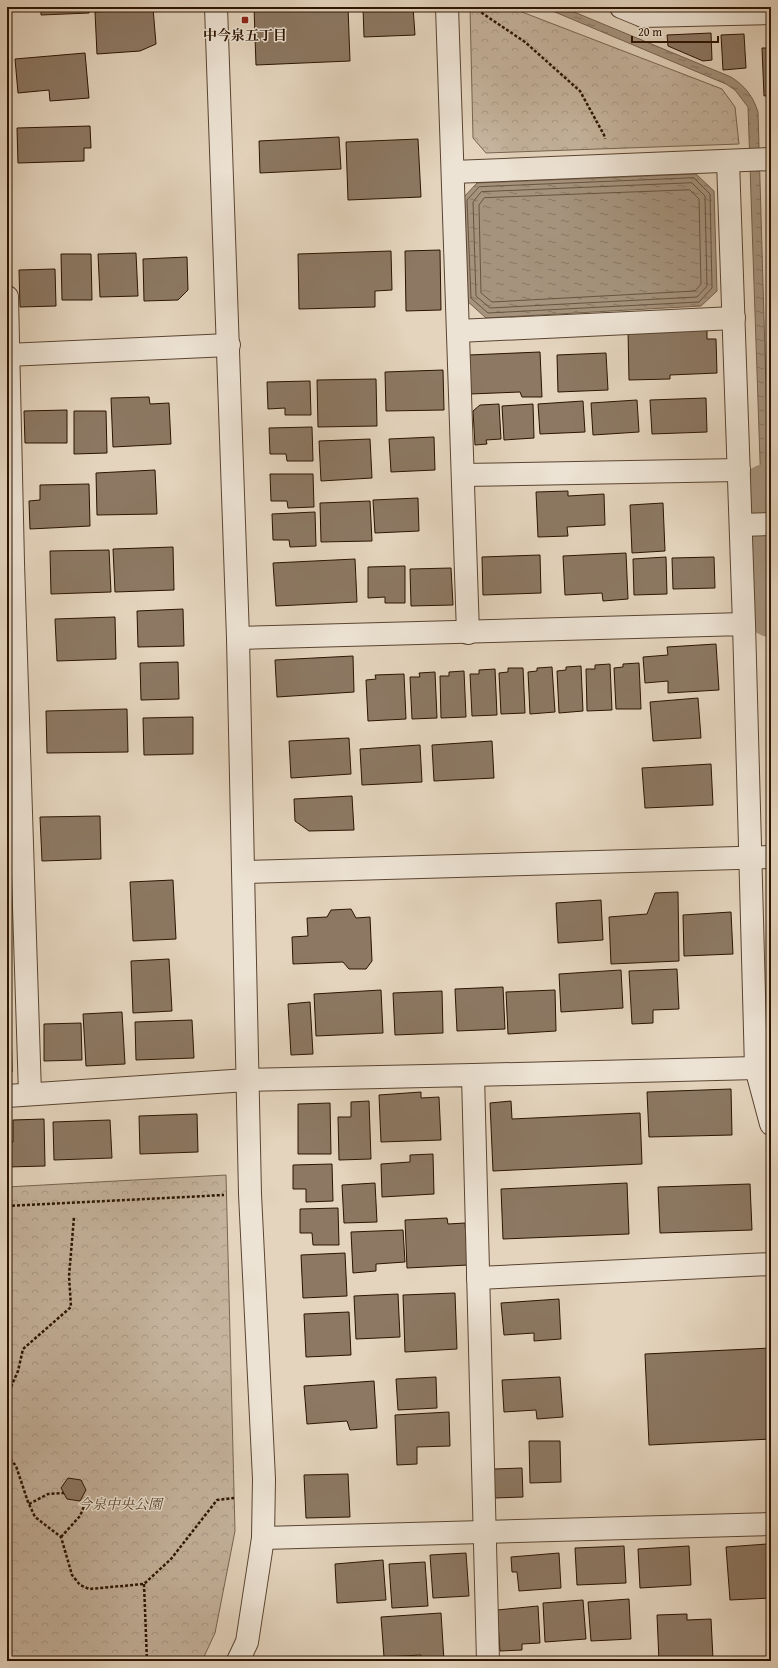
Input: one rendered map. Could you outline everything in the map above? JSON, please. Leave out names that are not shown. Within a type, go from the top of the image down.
[{"type":"street","points":[[216,7],[229,345],[238,638],[250,1194],[264,1479],[263,1538],[246,1642],[238,1661]]},
{"type":"street","points":[[447,7],[468,632]]},
{"type":"street","points":[[621,7],[643,11],[771,13]]},
{"type":"street","points":[[453,172],[771,159]]},
{"type":"street","points":[[728,161],[744,624],[761,857],[756,1068],[771,1124]]},
{"type":"street","points":[[7,297],[12,739],[16,916],[30,1094]]},
{"type":"street","points":[[458,331],[734,318]]},
{"type":"street","points":[[8,355],[229,345]]},
{"type":"street","points":[[463,475],[739,470]]},
{"type":"street","points":[[741,525],[771,524]]},
{"type":"street","points":[[238,638],[744,624]]},
{"type":"street","points":[[244,872],[761,857]]},
{"type":"street","points":[[7,1096],[247,1080],[756,1068]]},
{"type":"street","points":[[473,1075],[488,1661]]},
{"type":"street","points":[[478,1278],[771,1264]]},
{"type":"street","points":[[263,1538],[771,1524]]},
{"type":"path","points":[[472,7],[525,42],[580,91],[604,135],[606,166]]},
{"type":"path","points":[[7,1206],[250,1194]]},
{"type":"path","points":[[7,1396],[18,1371],[23,1349],[71,1306],[69,1276],[74,1217]]},
{"type":"path","points":[[7,1455],[16,1466],[35,1517],[61,1537],[72,1575],[80,1586],[89,1588],[144,1584],[171,1559],[217,1500],[234,1498]]},
{"type":"path","points":[[29,1504],[48,1494],[64,1493]]},
{"type":"path","points":[[61,1537],[80,1516],[87,1499]]},
{"type":"path","points":[[144,1584],[148,1661]]},
{"type":"green space","points":[[470,7],[509,7],[722,89],[735,107],[739,144],[486,153],[473,138]]},
{"type":"green space","name":"今泉中央公園","points":[[226,1175],[235,1531],[215,1633],[202,1661],[7,1661],[7,1187]]},
{"type":"water","points":[[543,7],[562,7],[731,77],[744,88],[754,101],[758,112],[769,490],[761,490],[748,107],[735,90],[726,84]]},
{"type":"water","points":[[696,174],[714,191],[717,291],[701,306],[486,318],[466,300],[463,198],[477,183]]},
{"type":"water","points":[[765,570],[771,570],[770,794]]},
{"type":"building","points":[[41,7],[89,7],[89,13],[41,15]]},
{"type":"building","points":[[254,7],[348,7],[350,61],[256,65]]},
{"type":"building","points":[[363,7],[413,7],[415,35],[364,37]]},
{"type":"building","points":[[153,8],[156,44],[140,51],[97,54],[95,12]]},
{"type":"building","points":[[711,33],[712,60],[703,61],[668,46],[667,35]]},
{"type":"building","points":[[744,34],[746,68],[723,70],[721,35]]},
{"type":"building","points":[[762,48],[771,48],[771,95],[764,96]]},
{"type":"building","points":[[85,53],[89,98],[50,101],[49,90],[18,93],[15,59]]},
{"type":"building","points":[[90,126],[91,148],[84,148],[84,161],[18,163],[17,128]]},
{"type":"building","points":[[339,137],[341,169],[260,173],[259,141]]},
{"type":"building","points":[[418,139],[421,197],[348,200],[346,142]]},
{"type":"building","points":[[440,250],[441,310],[406,311],[405,251]]},
{"type":"building","points":[[391,251],[392,290],[375,291],[375,307],[299,309],[298,254]]},
{"type":"building","points":[[136,253],[138,296],[100,297],[98,254]]},
{"type":"building","points":[[61,254],[91,254],[92,300],[62,300]]},
{"type":"building","points":[[187,257],[188,290],[178,300],[144,301],[143,259]]},
{"type":"building","points":[[55,269],[56,306],[20,307],[19,270]]},
{"type":"building","points":[[707,329],[707,339],[716,339],[717,373],[670,375],[670,379],[629,380],[628,331]]},
{"type":"building","points":[[540,352],[542,397],[522,397],[520,392],[470,394],[469,355]]},
{"type":"building","points":[[606,353],[608,390],[558,392],[557,355]]},
{"type":"building","points":[[443,370],[444,410],[386,411],[385,372]]},
{"type":"building","points":[[376,379],[377,426],[318,427],[317,380]]},
{"type":"building","points":[[310,381],[311,415],[285,415],[285,408],[268,409],[267,382]]},
{"type":"building","points":[[149,397],[150,404],[169,403],[171,444],[113,447],[111,398]]},
{"type":"building","points":[[706,398],[707,432],[652,434],[650,400]]},
{"type":"building","points":[[637,400],[639,432],[593,435],[591,403]]},
{"type":"building","points":[[583,401],[585,432],[540,434],[538,404]]},
{"type":"building","points":[[499,404],[501,439],[486,440],[487,444],[475,445],[473,411],[480,405]]},
{"type":"building","points":[[533,404],[534,438],[504,440],[502,406]]},
{"type":"building","points":[[67,410],[67,443],[25,443],[24,411]]},
{"type":"building","points":[[74,411],[106,411],[107,453],[74,454]]},
{"type":"building","points":[[312,427],[313,461],[287,461],[286,454],[270,454],[269,428]]},
{"type":"building","points":[[434,437],[435,470],[391,472],[389,439]]},
{"type":"building","points":[[370,439],[372,478],[321,481],[319,441]]},
{"type":"building","points":[[155,470],[157,514],[97,515],[96,473]]},
{"type":"building","points":[[270,474],[313,474],[314,507],[288,508],[287,501],[271,501]]},
{"type":"building","points":[[89,484],[90,526],[30,529],[29,501],[40,500],[40,485]]},
{"type":"building","points":[[568,491],[568,496],[604,494],[605,525],[567,527],[568,536],[538,537],[536,492]]},
{"type":"building","points":[[418,498],[419,531],[375,533],[373,500]]},
{"type":"building","points":[[370,501],[372,541],[321,542],[320,503]]},
{"type":"building","points":[[663,503],[665,551],[632,553],[630,505]]},
{"type":"building","points":[[315,512],[316,546],[290,547],[289,540],[273,540],[272,514]]},
{"type":"building","points":[[173,547],[174,590],[115,592],[113,549]]},
{"type":"building","points":[[109,550],[111,592],[51,594],[50,551]]},
{"type":"building","points":[[626,553],[628,599],[603,601],[602,593],[565,595],[563,556]]},
{"type":"building","points":[[540,555],[541,593],[483,595],[482,557]]},
{"type":"building","points":[[666,557],[667,594],[634,595],[633,559]]},
{"type":"building","points":[[714,557],[715,588],[673,589],[672,558]]},
{"type":"building","points":[[355,559],[357,602],[276,606],[273,563]]},
{"type":"building","points":[[405,566],[405,603],[385,603],[385,597],[368,598],[368,567]]},
{"type":"building","points":[[451,568],[453,605],[411,606],[410,569]]},
{"type":"building","points":[[183,609],[184,646],[138,647],[137,611]]},
{"type":"building","points":[[115,617],[116,659],[57,661],[55,619]]},
{"type":"building","points":[[716,644],[719,690],[668,693],[668,681],[645,683],[643,657],[668,655],[667,647]]},
{"type":"building","points":[[353,656],[354,692],[277,697],[275,660]]},
{"type":"building","points":[[178,662],[179,699],[141,700],[140,663]]},
{"type":"building","points":[[639,663],[641,709],[616,709],[614,668],[623,667],[623,664]]},
{"type":"building","points":[[610,664],[612,710],[587,711],[586,669],[595,669],[595,665]]},
{"type":"building","points":[[581,666],[583,711],[559,713],[557,671],[566,670],[566,667]]},
{"type":"building","points":[[552,667],[555,712],[530,714],[528,672],[537,671],[537,668]]},
{"type":"building","points":[[508,668],[523,668],[525,713],[501,714],[499,673],[508,672]]},
{"type":"building","points":[[495,669],[497,715],[472,716],[470,674],[479,674],[479,670]]},
{"type":"building","points":[[464,671],[466,717],[441,718],[440,676],[449,676],[449,672]]},
{"type":"building","points":[[435,672],[437,718],[412,719],[410,677],[420,677],[419,673]]},
{"type":"building","points":[[404,674],[406,719],[368,721],[366,680],[376,679],[375,675]]},
{"type":"building","points":[[698,698],[701,738],[653,741],[650,702]]},
{"type":"building","points":[[127,709],[128,752],[47,753],[46,711]]},
{"type":"building","points":[[193,717],[193,754],[144,755],[143,718]]},
{"type":"building","points":[[349,738],[351,774],[291,778],[289,741]]},
{"type":"building","points":[[492,741],[494,778],[434,781],[432,745]]},
{"type":"building","points":[[420,745],[422,782],[362,785],[360,749]]},
{"type":"building","points":[[711,764],[713,805],[645,808],[642,768]]},
{"type":"building","points":[[352,796],[354,830],[309,831],[295,821],[294,799]]},
{"type":"building","points":[[100,816],[101,859],[42,861],[40,817]]},
{"type":"building","points":[[173,880],[176,939],[133,941],[130,882]]},
{"type":"building","points":[[678,892],[679,961],[611,964],[609,917],[647,914],[655,893]]},
{"type":"building","points":[[601,900],[603,940],[558,943],[556,903]]},
{"type":"building","points":[[351,909],[356,918],[370,917],[372,961],[366,969],[349,969],[343,962],[293,964],[292,937],[308,936],[307,918],[327,917],[331,910]]},
{"type":"building","points":[[731,912],[733,954],[684,956],[683,915]]},
{"type":"building","points":[[7,957],[9,957],[10,993],[7,993]]},
{"type":"building","points":[[169,959],[172,1011],[133,1013],[131,961]]},
{"type":"building","points":[[677,969],[679,1009],[653,1010],[653,1023],[632,1024],[629,971]]},
{"type":"building","points":[[621,970],[623,1008],[561,1012],[559,974]]},
{"type":"building","points":[[503,987],[505,1029],[457,1031],[455,989]]},
{"type":"building","points":[[381,990],[383,1033],[316,1036],[314,994]]},
{"type":"building","points":[[555,990],[556,1031],[508,1034],[506,992]]},
{"type":"building","points":[[442,991],[443,1033],[395,1035],[393,993]]},
{"type":"building","points":[[310,1002],[313,1054],[291,1055],[288,1004]]},
{"type":"building","points":[[122,1012],[125,1064],[86,1066],[83,1014]]},
{"type":"building","points":[[192,1020],[194,1058],[136,1060],[135,1022]]},
{"type":"building","points":[[11,1022],[12,1072],[7,1072],[7,1023]]},
{"type":"building","points":[[81,1023],[82,1060],[44,1061],[44,1024]]},
{"type":"building","points":[[731,1089],[732,1135],[649,1137],[647,1092]]},
{"type":"building","points":[[421,1092],[421,1098],[439,1097],[441,1140],[381,1142],[379,1095]]},
{"type":"building","points":[[369,1101],[371,1159],[339,1160],[338,1117],[351,1117],[351,1102]]},
{"type":"building","points":[[511,1101],[512,1119],[640,1113],[642,1164],[493,1171],[490,1103]]},
{"type":"building","points":[[330,1103],[331,1154],[298,1154],[298,1104]]},
{"type":"building","points":[[197,1114],[198,1152],[140,1154],[139,1116]]},
{"type":"building","points":[[44,1119],[45,1166],[7,1167],[7,1142],[13,1142],[13,1120]]},
{"type":"building","points":[[110,1120],[112,1158],[54,1160],[53,1122]]},
{"type":"building","points":[[433,1154],[434,1194],[382,1197],[381,1164],[410,1162],[410,1155]]},
{"type":"building","points":[[332,1164],[333,1201],[306,1202],[306,1189],[293,1189],[293,1165]]},
{"type":"building","points":[[375,1183],[377,1222],[344,1223],[342,1185]]},
{"type":"building","points":[[627,1183],[629,1234],[503,1239],[501,1189]]},
{"type":"building","points":[[750,1184],[752,1230],[660,1233],[658,1187]]},
{"type":"building","points":[[338,1208],[339,1245],[313,1245],[312,1233],[300,1233],[300,1209]]},
{"type":"building","points":[[447,1218],[448,1224],[465,1223],[468,1265],[407,1268],[405,1220]]},
{"type":"building","points":[[403,1230],[405,1262],[376,1264],[376,1271],[353,1273],[351,1232]]},
{"type":"building","points":[[345,1253],[347,1296],[303,1298],[301,1255]]},
{"type":"building","points":[[455,1293],[457,1349],[405,1352],[403,1295]]},
{"type":"building","points":[[398,1294],[400,1337],[356,1339],[354,1296]]},
{"type":"building","points":[[559,1299],[561,1339],[534,1341],[534,1333],[504,1335],[501,1303]]},
{"type":"building","points":[[349,1312],[351,1355],[306,1357],[304,1314]]},
{"type":"building","points":[[771,1348],[771,1439],[649,1445],[645,1354]]},
{"type":"building","points":[[436,1377],[437,1408],[398,1410],[396,1379]]},
{"type":"building","points":[[560,1377],[563,1417],[537,1419],[536,1410],[504,1412],[502,1380]]},
{"type":"building","points":[[374,1381],[377,1428],[350,1430],[347,1421],[307,1424],[304,1386]]},
{"type":"building","points":[[449,1412],[450,1446],[417,1447],[417,1464],[397,1465],[395,1415]]},
{"type":"building","points":[[529,1441],[560,1441],[561,1482],[530,1483]]},
{"type":"building","points":[[522,1468],[523,1497],[495,1498],[494,1469]]},
{"type":"building","points":[[348,1474],[350,1517],[306,1518],[304,1475]]},
{"type":"building","points":[[68,1478],[81,1480],[86,1490],[80,1501],[67,1499],[61,1488]]},
{"type":"building","points":[[767,1544],[771,1598],[730,1600],[726,1547]]},
{"type":"building","points":[[624,1546],[626,1583],[577,1585],[575,1548]]},
{"type":"building","points":[[689,1546],[691,1585],[640,1588],[638,1549]]},
{"type":"building","points":[[466,1553],[469,1596],[433,1598],[430,1555]]},
{"type":"building","points":[[559,1553],[561,1588],[519,1591],[517,1572],[512,1572],[511,1557]]},
{"type":"building","points":[[383,1560],[386,1600],[337,1603],[335,1564]]},
{"type":"building","points":[[425,1562],[428,1606],[392,1608],[389,1564]]},
{"type":"building","points":[[629,1599],[631,1639],[591,1641],[588,1602]]},
{"type":"building","points":[[583,1600],[586,1639],[545,1642],[543,1603]]},
{"type":"building","points":[[538,1606],[540,1643],[522,1644],[522,1650],[500,1651],[497,1610]]},
{"type":"building","points":[[441,1613],[444,1661],[421,1661],[421,1655],[384,1657],[381,1617]]},
{"type":"building","points":[[687,1614],[687,1620],[711,1619],[713,1659],[659,1661],[657,1615]]},
{"type":"waterway","points":[[766,490],[771,611]]},
{"type":"place","name":"中今泉五丁目","points":[[245,20]]}]
